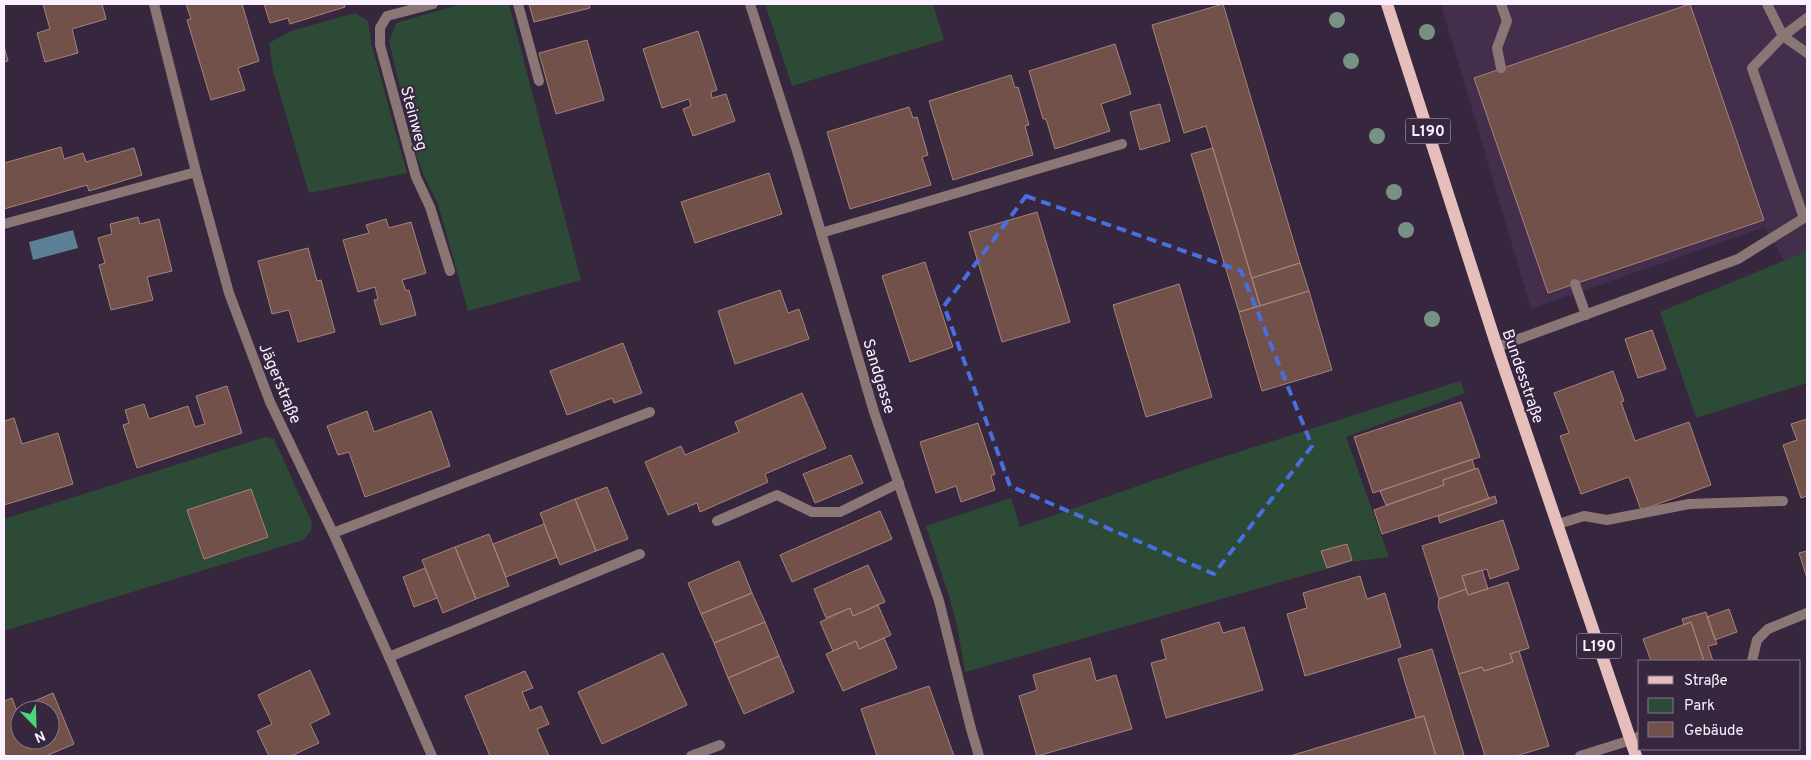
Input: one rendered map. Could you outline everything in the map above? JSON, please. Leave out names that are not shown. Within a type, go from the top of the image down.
[{"type":"main road","name":"Bundesstraße","points":[[1387,4],[1497,347],[1635,738],[1636,756]]},
{"type":"street","name":"Jägerstraße","points":[[154,4],[196,172],[232,302],[270,402],[333,533],[432,756]]},
{"type":"street","name":"Steinweg","points":[[433,4],[387,16],[380,28],[380,45],[416,177],[430,207],[450,271]]},
{"type":"street","points":[[518,4],[539,81]]},
{"type":"street","name":"Sandgasse","points":[[750,4],[874,412],[940,601],[971,728],[980,756]]},
{"type":"street","points":[[1501,4],[1507,21],[1497,48],[1501,68]]},
{"type":"street","points":[[1767,4],[1783,36],[1807,53]]},
{"type":"street","points":[[1497,347],[1738,259],[1804,218],[1752,68],[1783,36],[1807,18]]},
{"type":"street","points":[[821,233],[1122,144]]},
{"type":"street","points":[[4,224],[196,172]]},
{"type":"street","points":[[1575,284],[1586,316]]},
{"type":"street","points":[[333,533],[650,412]]},
{"type":"street","points":[[717,521],[777,495],[812,512],[840,512],[899,483]]},
{"type":"street","points":[[1558,524],[1584,516],[1606,520],[1690,504],[1783,501]]},
{"type":"street","points":[[389,657],[640,554]]},
{"type":"street","points":[[1752,660],[1757,640],[1768,629],[1807,613]]},
{"type":"street","points":[[1580,756],[1635,738]]},
{"type":"street","points":[[691,756],[720,745]]},
{"type":"highlighted area","points":[[1026,196],[1241,271],[1312,446],[1214,574],[1010,486],[944,306]]},
{"type":"shaded area","points":[[1441,4],[1807,4],[1807,251],[1784,261],[1765,227],[1531,309]]},
{"type":"green space","points":[[461,4],[509,4],[581,280],[468,311],[438,204],[417,157],[389,42],[396,23]]},
{"type":"green space","points":[[765,4],[933,4],[944,40],[792,86]]},
{"type":"green space","points":[[355,13],[368,21],[372,46],[407,173],[309,193],[273,71],[269,43],[291,31]]},
{"type":"green space","points":[[1807,251],[1807,383],[1696,418],[1660,312]]},
{"type":"green space","points":[[1460,381],[1465,393],[1346,437],[1389,557],[1351,562],[965,672],[957,625],[926,526],[1011,498],[1020,527],[1201,464]]},
{"type":"green space","points":[[265,437],[274,439],[312,523],[311,531],[303,540],[4,631],[4,519]]},
{"type":"water","points":[[73,230],[78,248],[33,260],[29,242]]},
{"type":"building","points":[[43,4],[102,4],[106,19],[72,29],[78,53],[45,62],[37,33],[50,29]]},
{"type":"building","points":[[186,4],[242,4],[259,61],[238,68],[245,90],[211,100],[187,20],[191,19]]},
{"type":"building","points":[[264,4],[344,4],[345,7],[290,24],[288,18],[270,23]]},
{"type":"building","points":[[529,4],[589,4],[590,8],[534,22]]},
{"type":"building","points":[[1223,4],[1300,263],[1252,278],[1206,126],[1184,133],[1152,25]]},
{"type":"building","points":[[1690,4],[1764,220],[1548,293],[1474,78]]},
{"type":"building","points":[[698,31],[717,90],[711,92],[712,98],[726,94],[735,121],[693,136],[683,109],[691,106],[689,99],[662,108],[643,49]]},
{"type":"building","points":[[587,40],[604,100],[556,114],[539,53]]},
{"type":"building","points":[[1115,44],[1131,94],[1101,104],[1110,131],[1055,149],[1046,119],[1043,119],[1029,71]]},
{"type":"building","points":[[4,46],[8,61],[4,62]]},
{"type":"building","points":[[1011,75],[1015,88],[1018,87],[1029,125],[1025,126],[1033,155],[953,180],[929,101]]},
{"type":"building","points":[[1160,104],[1170,141],[1140,150],[1130,112]]},
{"type":"building","points":[[909,107],[913,118],[917,117],[928,155],[922,157],[931,185],[850,209],[827,132]]},
{"type":"building","points":[[61,147],[64,159],[83,153],[86,162],[134,148],[142,175],[89,191],[87,185],[4,209],[4,163]]},
{"type":"building","points":[[1213,148],[1260,306],[1239,312],[1191,154]]},
{"type":"building","points":[[769,173],[782,214],[695,243],[681,202]]},
{"type":"building","points":[[1037,212],[1070,322],[1002,342],[969,232]]},
{"type":"building","points":[[138,217],[140,224],[159,219],[172,271],[147,277],[153,300],[111,310],[99,265],[105,263],[98,238],[112,234],[110,224]]},
{"type":"building","points":[[386,219],[389,228],[411,222],[426,273],[402,280],[406,291],[409,290],[416,315],[381,325],[374,300],[378,299],[375,287],[358,292],[343,240],[369,233],[366,225]]},
{"type":"building","points":[[308,248],[317,281],[321,280],[335,332],[298,342],[289,310],[272,314],[258,261]]},
{"type":"building","points":[[925,262],[953,347],[910,362],[882,276]]},
{"type":"building","points":[[1300,263],[1309,291],[1260,306],[1252,278]]},
{"type":"building","points":[[1179,284],[1212,397],[1146,417],[1113,305]]},
{"type":"building","points":[[780,290],[788,313],[799,309],[809,339],[735,364],[718,311]]},
{"type":"building","points":[[1309,291],[1332,370],[1262,391],[1239,312]]},
{"type":"building","points":[[1652,330],[1666,369],[1638,378],[1625,339]]},
{"type":"building","points":[[623,343],[642,393],[614,403],[612,398],[567,415],[550,371]]},
{"type":"building","points":[[1613,371],[1624,401],[1621,402],[1635,441],[1689,422],[1711,485],[1641,510],[1629,477],[1581,494],[1560,436],[1569,433],[1554,393]]},
{"type":"building","points":[[227,386],[242,433],[137,468],[123,425],[129,423],[125,410],[144,404],[149,419],[188,406],[195,427],[205,424],[196,396]]},
{"type":"building","points":[[802,393],[826,448],[765,474],[768,482],[700,512],[697,503],[668,515],[645,462],[681,446],[685,455],[739,432],[735,422]]},
{"type":"building","points":[[1461,402],[1480,457],[1373,493],[1354,437]]},
{"type":"building","points":[[367,411],[374,432],[431,411],[450,466],[365,497],[349,452],[338,455],[327,426]]},
{"type":"building","points":[[14,418],[22,444],[58,433],[73,484],[4,505],[4,421]]},
{"type":"building","points":[[1807,419],[1807,496],[1801,498],[1783,445],[1797,440],[1791,424]]},
{"type":"building","points":[[978,423],[995,474],[991,476],[995,490],[961,502],[956,486],[936,493],[920,442]]},
{"type":"building","points":[[851,455],[863,483],[815,503],[803,474]]},
{"type":"building","points":[[1472,459],[1475,469],[1443,480],[1444,485],[1386,505],[1380,491]]},
{"type":"building","points":[[1478,468],[1489,499],[1382,534],[1374,510],[1444,485],[1443,480]]},
{"type":"building","points":[[607,487],[628,539],[596,551],[575,499]]},
{"type":"building","points":[[251,489],[268,537],[204,559],[187,510]]},
{"type":"building","points":[[1495,496],[1497,503],[1440,523],[1438,516]]},
{"type":"building","points":[[575,499],[596,551],[560,565],[540,513]]},
{"type":"building","points":[[880,511],[892,539],[792,582],[780,555]]},
{"type":"building","points":[[1503,520],[1519,569],[1490,579],[1487,569],[1462,576],[1466,589],[1439,599],[1422,546]]},
{"type":"building","points":[[544,524],[557,557],[506,577],[493,544]]},
{"type":"building","points":[[489,534],[509,586],[476,599],[455,547]]},
{"type":"building","points":[[1347,544],[1352,560],[1327,568],[1321,551]]},
{"type":"building","points":[[455,547],[476,599],[443,613],[422,560]]},
{"type":"building","points":[[1807,551],[1807,578],[1799,553]]},
{"type":"building","points":[[739,561],[752,593],[701,614],[688,583]]},
{"type":"building","points":[[868,565],[885,602],[853,616],[850,608],[826,618],[814,589]]},
{"type":"building","points":[[425,568],[437,598],[414,607],[403,577]]},
{"type":"building","points":[[1482,570],[1488,589],[1468,595],[1462,576]]},
{"type":"building","points":[[1360,576],[1367,599],[1385,593],[1401,647],[1305,676],[1287,614],[1307,608],[1303,593]]},
{"type":"building","points":[[1508,582],[1529,648],[1510,654],[1513,662],[1484,671],[1482,667],[1459,674],[1438,606],[1439,599],[1466,589],[1468,595]]},
{"type":"building","points":[[752,593],[765,622],[714,643],[701,614]]},
{"type":"building","points":[[878,605],[891,635],[859,649],[856,641],[833,651],[820,622],[850,608],[853,616]]},
{"type":"building","points":[[1729,609],[1737,632],[1715,640],[1707,617]]},
{"type":"building","points":[[1706,612],[1717,644],[1708,646],[1713,660],[1704,660],[1691,622],[1684,625],[1682,619]]},
{"type":"building","points":[[765,622],[779,656],[728,678],[714,643]]},
{"type":"building","points":[[1219,622],[1223,633],[1244,627],[1263,690],[1166,718],[1151,663],[1166,659],[1161,640]]},
{"type":"building","points":[[1691,622],[1704,660],[1651,660],[1643,639]]},
{"type":"building","points":[[884,638],[897,668],[843,691],[826,654],[856,641],[859,649]]},
{"type":"building","points":[[1432,649],[1464,755],[1436,756],[1424,716],[1416,718],[1398,659]]},
{"type":"building","points":[[1519,651],[1549,746],[1516,756],[1485,756],[1459,674],[1482,667],[1484,671],[1513,662],[1510,654]]},
{"type":"building","points":[[663,653],[687,705],[602,744],[578,692]]},
{"type":"building","points":[[779,656],[794,692],[744,714],[728,678]]},
{"type":"building","points":[[1090,658],[1096,681],[1116,675],[1132,729],[1037,756],[1019,696],[1037,690],[1033,675]]},
{"type":"building","points":[[310,670],[330,714],[310,724],[319,743],[291,756],[269,756],[257,731],[272,724],[258,695]]},
{"type":"building","points":[[525,671],[533,688],[522,692],[530,711],[541,706],[549,724],[537,729],[549,756],[490,756],[465,696]]},
{"type":"building","points":[[929,686],[954,756],[877,756],[861,709]]},
{"type":"building","points":[[53,693],[56,700],[37,700]]},
{"type":"building","points":[[12,698],[13,700],[10,700],[10,750],[60,750],[46,756],[6,756],[4,752],[4,701]]},
{"type":"building","points":[[60,710],[74,744],[60,750]]},
{"type":"building","points":[[1424,716],[1436,756],[1290,756],[1416,718]]}]
